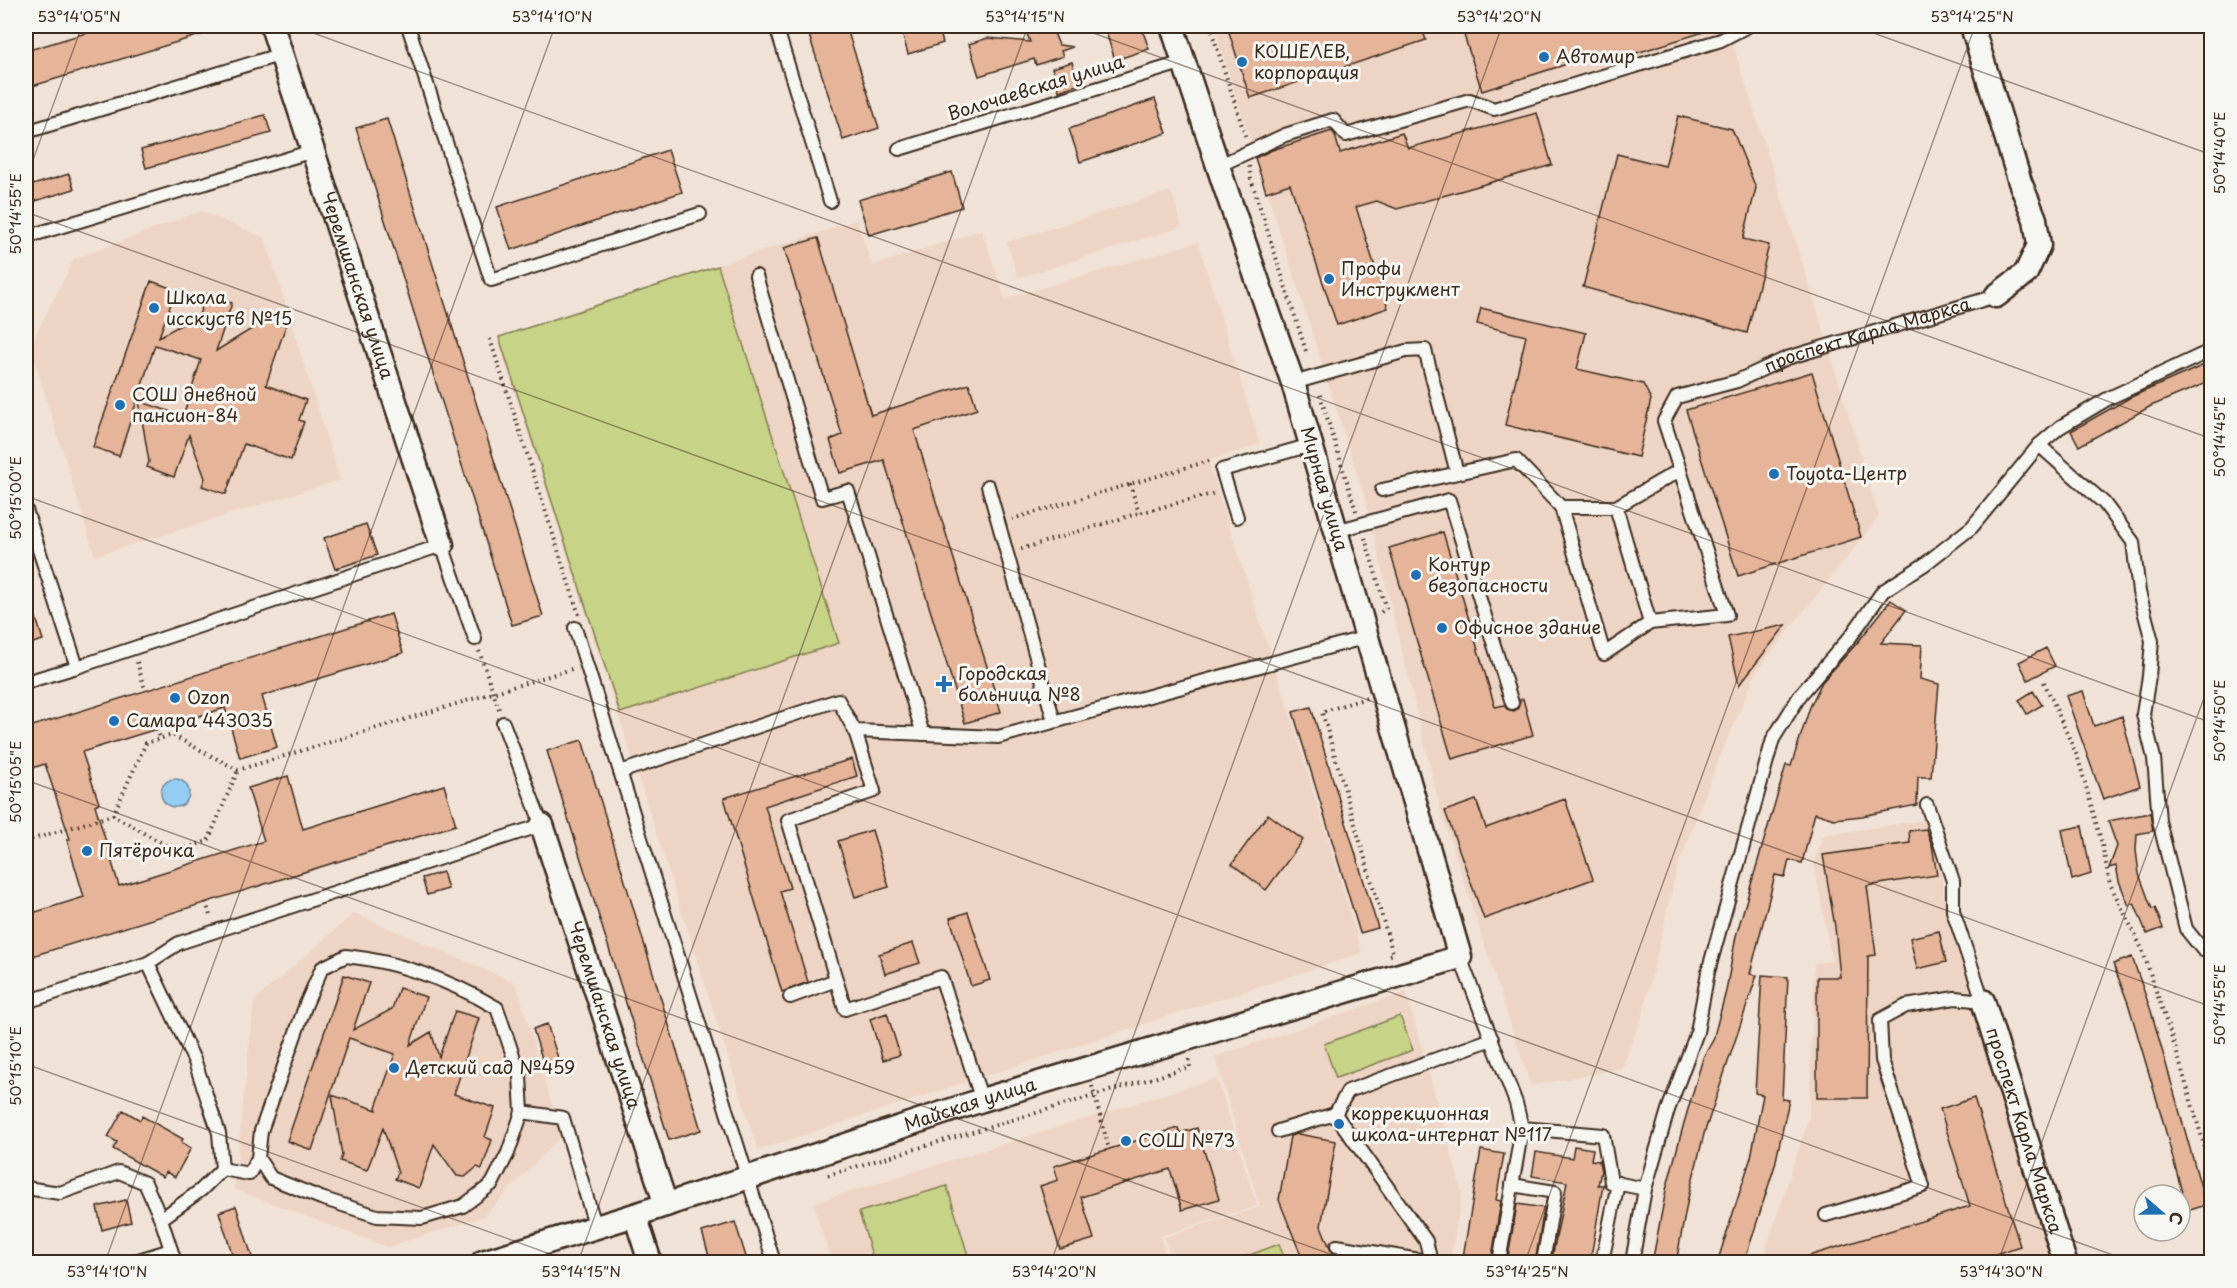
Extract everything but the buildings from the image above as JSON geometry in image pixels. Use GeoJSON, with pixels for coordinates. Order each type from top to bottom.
{"type":"FeatureCollection","features":[{"type":"Feature","properties":{"kind":"street","name":"Черемшанская улица"},"geometry":{"type":"LineString","coordinates":[[272,26],[442,545]]}},
{"type":"Feature","properties":{"kind":"street","name":"Мирная улица"},"geometry":{"type":"LineString","coordinates":[[1172,26],[1293,383],[1460,957]]}},
{"type":"Feature","properties":{"kind":"street","name":"проспект Карла Маркса"},"geometry":{"type":"LineString","coordinates":[[1972,26],[2020,182],[2035,219],[2039,245],[2026,273],[1996,296]]}},
{"type":"Feature","properties":{"kind":"street","name":"Черемшанская улица"},"geometry":{"type":"LineString","coordinates":[[542,825],[666,1205]]}},
{"type":"Feature","properties":{"kind":"street","name":"Майская улица"},"geometry":{"type":"LineString","coordinates":[[483,1263],[596,1228],[982,1100],[1460,957]]}},
{"type":"Feature","properties":{"kind":"street","name":"проспект Карла Маркса"},"geometry":{"type":"LineString","coordinates":[[1983,1001],[2065,1263]]}},
{"type":"Feature","properties":{"kind":"street"},"geometry":{"type":"LineString","coordinates":[[635,1215],[651,1263]]}},
{"type":"Feature","properties":{"kind":"lane"},"geometry":{"type":"LineString","coordinates":[[408,26],[491,280],[700,214]]}},
{"type":"Feature","properties":{"kind":"lane"},"geometry":{"type":"LineString","coordinates":[[776,26],[830,201]]}},
{"type":"Feature","properties":{"kind":"lane"},"geometry":{"type":"LineString","coordinates":[[1218,166],[1285,135],[1334,120],[1346,135],[1470,100],[1494,109],[1722,40],[1748,26]]}},
{"type":"Feature","properties":{"kind":"lane"},"geometry":{"type":"LineString","coordinates":[[26,132],[282,54]]}},
{"type":"Feature","properties":{"kind":"lane","name":"Волочаевская улица"},"geometry":{"type":"LineString","coordinates":[[899,149],[1184,62]]}},
{"type":"Feature","properties":{"kind":"lane"},"geometry":{"type":"LineString","coordinates":[[26,237],[313,151]]}},
{"type":"Feature","properties":{"kind":"lane"},"geometry":{"type":"LineString","coordinates":[[756,276],[822,498],[848,491],[924,734]]}},
{"type":"Feature","properties":{"kind":"lane","name":"проспект Карла Маркса"},"geometry":{"type":"LineString","coordinates":[[1650,623],[1727,615],[1664,421],[1677,397],[1737,381],[1786,358],[1996,296]]}},
{"type":"Feature","properties":{"kind":"lane"},"geometry":{"type":"LineString","coordinates":[[1293,383],[1406,351],[1425,350],[1457,473]]}},
{"type":"Feature","properties":{"kind":"lane"},"geometry":{"type":"LineString","coordinates":[[1632,1263],[1646,1189],[1668,1110],[1697,1032],[1708,972],[1773,739],[1801,694],[1851,636],[1883,591],[1925,564],[1972,527],[2039,445],[2060,427],[2109,398],[2211,350]]}},
{"type":"Feature","properties":{"kind":"lane"},"geometry":{"type":"LineString","coordinates":[[1237,517],[1222,470],[1311,445]]}},
{"type":"Feature","properties":{"kind":"lane"},"geometry":{"type":"LineString","coordinates":[[2039,445],[2104,503],[2133,542],[2139,592],[2152,640],[2143,714],[2154,758],[2159,821],[2186,929],[2203,950],[2211,953]]}},
{"type":"Feature","properties":{"kind":"lane"},"geometry":{"type":"LineString","coordinates":[[1382,490],[1516,460],[1562,507],[1604,654],[1650,623],[1616,507]]}},
{"type":"Feature","properties":{"kind":"lane"},"geometry":{"type":"LineString","coordinates":[[1562,507],[1616,507],[1680,470]]}},
{"type":"Feature","properties":{"kind":"lane"},"geometry":{"type":"LineString","coordinates":[[987,486],[1008,553],[1054,721]]}},
{"type":"Feature","properties":{"kind":"lane"},"geometry":{"type":"LineString","coordinates":[[1336,531],[1449,500],[1512,703]]}},
{"type":"Feature","properties":{"kind":"lane"},"geometry":{"type":"LineString","coordinates":[[26,510],[77,667]]}},
{"type":"Feature","properties":{"kind":"lane"},"geometry":{"type":"LineString","coordinates":[[26,682],[442,545],[475,639]]}},
{"type":"Feature","properties":{"kind":"lane"},"geometry":{"type":"LineString","coordinates":[[578,625],[586,664],[774,1263]]}},
{"type":"Feature","properties":{"kind":"lane"},"geometry":{"type":"LineString","coordinates":[[855,730],[998,737],[1367,637]]}},
{"type":"Feature","properties":{"kind":"lane"},"geometry":{"type":"LineString","coordinates":[[620,772],[708,741],[838,700],[855,730],[874,791],[788,820],[845,1009],[941,977],[982,1100]]}},
{"type":"Feature","properties":{"kind":"lane"},"geometry":{"type":"LineString","coordinates":[[26,1002],[148,963],[179,943],[542,825],[503,723]]}},
{"type":"Feature","properties":{"kind":"lane"},"geometry":{"type":"LineString","coordinates":[[1826,1215],[1923,1186],[1882,1060],[1880,1020],[1906,1006],[1955,998],[1983,1001],[1953,912],[1953,881],[1927,805]]}},
{"type":"Feature","properties":{"kind":"lane"},"geometry":{"type":"LineString","coordinates":[[222,1169],[249,1174],[258,1158],[261,1131],[306,1004],[322,968],[346,956],[376,960],[416,971],[465,989],[498,1008],[520,1076],[522,1112],[508,1153],[492,1184],[463,1206],[422,1218],[377,1216],[321,1198],[271,1178],[258,1158]]}},
{"type":"Feature","properties":{"kind":"lane"},"geometry":{"type":"LineString","coordinates":[[1460,957],[1516,1103],[1522,1128],[1499,1263]]}},
{"type":"Feature","properties":{"kind":"lane"},"geometry":{"type":"LineString","coordinates":[[148,963],[195,1062],[219,1133],[222,1169],[201,1190],[161,1219]]}},
{"type":"Feature","properties":{"kind":"lane"},"geometry":{"type":"LineString","coordinates":[[790,997],[836,980]]}},
{"type":"Feature","properties":{"kind":"lane"},"geometry":{"type":"LineString","coordinates":[[1278,1131],[1335,1114],[1348,1092],[1491,1039]]}},
{"type":"Feature","properties":{"kind":"lane"},"geometry":{"type":"LineString","coordinates":[[522,1112],[563,1118],[596,1228]]}},
{"type":"Feature","properties":{"kind":"lane"},"geometry":{"type":"LineString","coordinates":[[1335,1114],[1426,1241],[1431,1262],[1338,1246]]}},
{"type":"Feature","properties":{"kind":"lane"},"geometry":{"type":"LineString","coordinates":[[1522,1128],[1603,1135],[1611,1182],[1646,1189]]}},
{"type":"Feature","properties":{"kind":"lane"},"geometry":{"type":"LineString","coordinates":[[26,1188],[60,1193],[119,1172],[145,1183],[161,1219],[173,1256],[132,1263]]}},
{"type":"Feature","properties":{"kind":"lane"},"geometry":{"type":"LineString","coordinates":[[1602,1263],[1618,1183]]}},
{"type":"Feature","properties":{"kind":"lane"},"geometry":{"type":"LineString","coordinates":[[1512,1185],[1555,1192],[1543,1263]]}},
{"type":"Feature","properties":{"kind":"path"},"geometry":{"type":"LineString","coordinates":[[490,339],[578,625]]}},
{"type":"Feature","properties":{"kind":"path"},"geometry":{"type":"LineString","coordinates":[[999,523],[1217,458],[1222,470]]}},
{"type":"Feature","properties":{"kind":"path"},"geometry":{"type":"LineString","coordinates":[[1130,484],[1139,513]]}},
{"type":"Feature","properties":{"kind":"path"},"geometry":{"type":"LineString","coordinates":[[1008,553],[1139,513],[1228,489]]}},
{"type":"Feature","properties":{"kind":"path"},"geometry":{"type":"LineString","coordinates":[[475,639],[503,723]]}},
{"type":"Feature","properties":{"kind":"path"},"geometry":{"type":"LineString","coordinates":[[133,648],[145,690]]}},
{"type":"Feature","properties":{"kind":"path"},"geometry":{"type":"LineString","coordinates":[[113,815],[146,743],[160,738],[172,735],[238,770],[586,664]]}},
{"type":"Feature","properties":{"kind":"path"},"geometry":{"type":"LineString","coordinates":[[2044,682],[2078,758],[2101,840],[2110,884],[2142,949],[2176,1050],[2211,1172]]}},
{"type":"Feature","properties":{"kind":"path"},"geometry":{"type":"LineString","coordinates":[[1382,957],[1393,954],[1322,712],[1383,692]]}},
{"type":"Feature","properties":{"kind":"path"},"geometry":{"type":"LineString","coordinates":[[157,729],[160,738]]}},
{"type":"Feature","properties":{"kind":"path"},"geometry":{"type":"LineString","coordinates":[[26,841],[113,815],[176,851],[191,847],[208,841],[238,770]]}},
{"type":"Feature","properties":{"kind":"path"},"geometry":{"type":"LineString","coordinates":[[191,847],[195,862]]}},
{"type":"Feature","properties":{"kind":"path"},"geometry":{"type":"LineString","coordinates":[[820,1177],[1191,1066],[1189,1060],[1196,1057]]}},
{"type":"Feature","properties":{"kind":"path"},"geometry":{"type":"LineString","coordinates":[[1087,1068],[1109,1149]]}},
{"type":"Feature","properties":{"kind":"shaded area"},"geometry":{"type":"Polygon","coordinates":[[[1214,26],[1727,26],[1815,303],[1879,517],[1758,669],[1717,763],[1677,869],[1643,1013],[1622,1068],[1531,1086],[1441,812],[1364,495],[1214,26]]]}},
{"type":"Feature","properties":{"kind":"shaded area"},"geometry":{"type":"Polygon","coordinates":[[[1171,191],[1182,227],[1018,278],[1007,242],[1171,191]]]}},
{"type":"Feature","properties":{"kind":"shaded area"},"geometry":{"type":"Polygon","coordinates":[[[201,211],[265,238],[340,480],[95,556],[30,346],[74,259],[201,211]]]}},
{"type":"Feature","properties":{"kind":"shaded area","name":"Городская больница №8"},"geometry":{"type":"Polygon","coordinates":[[[857,220],[872,266],[982,230],[1005,299],[1198,242],[1260,444],[1208,461],[1288,707],[1362,953],[758,1150],[497,337],[857,220]]]}},
{"type":"Feature","properties":{"kind":"shaded area"},"geometry":{"type":"Polygon","coordinates":[[[1932,819],[1947,915],[2057,1262],[1762,1262],[1809,1117],[1814,963],[1832,961],[1814,862],[1824,835],[1932,819]]]}},
{"type":"Feature","properties":{"kind":"shaded area","name":"Детский сад №459"},"geometry":{"type":"Polygon","coordinates":[[[354,913],[516,983],[561,1136],[483,1217],[387,1247],[234,1189],[254,1001],[354,913]]]}},
{"type":"Feature","properties":{"kind":"shaded area","name":"коррекционная школа-интернат №117"},"geometry":{"type":"Polygon","coordinates":[[[1406,992],[1462,1192],[1450,1262],[1172,1262],[1164,1237],[1260,1207],[1215,1057],[1406,992]]]}},
{"type":"Feature","properties":{"kind":"shaded area","name":"СОШ №73"},"geometry":{"type":"Polygon","coordinates":[[[1217,1078],[1257,1206],[1160,1236],[1168,1262],[831,1262],[813,1203],[1217,1078]]]}},
{"type":"Feature","properties":{"kind":"green space"},"geometry":{"type":"Polygon","coordinates":[[[718,266],[839,643],[620,713],[499,337],[718,266]]]}},
{"type":"Feature","properties":{"kind":"green space"},"geometry":{"type":"Polygon","coordinates":[[[1400,1016],[1413,1050],[1336,1078],[1324,1044],[1400,1016]]]}},
{"type":"Feature","properties":{"kind":"green space"},"geometry":{"type":"Polygon","coordinates":[[[947,1186],[970,1262],[874,1262],[859,1212],[947,1186]]]}},
{"type":"Feature","properties":{"kind":"green space"},"geometry":{"type":"Polygon","coordinates":[[[1279,1244],[1286,1262],[1231,1262],[1279,1244]]]}},
{"type":"Feature","properties":{"kind":"water"},"geometry":{"type":"Polygon","coordinates":[[[175,779],[185,783],[189,793],[185,803],[175,807],[165,803],[161,793],[165,783],[175,779]]]}},
{"type":"Feature","properties":{"kind":"place","name":"Автомир"},"geometry":{"type":"Point","coordinates":[1544,57]}},
{"type":"Feature","properties":{"kind":"place","name":"КОШЕЛЕВ, корпорация"},"geometry":{"type":"Point","coordinates":[1242,62]}},
{"type":"Feature","properties":{"kind":"place","name":"Профи Инструкмент"},"geometry":{"type":"Point","coordinates":[1329,279]}},
{"type":"Feature","properties":{"kind":"place","name":"Школа исскуств №15"},"geometry":{"type":"Point","coordinates":[154,308]}},
{"type":"Feature","properties":{"kind":"place","name":"СОШ дневной пансион-84"},"geometry":{"type":"Point","coordinates":[120,405]}},
{"type":"Feature","properties":{"kind":"place","name":"Toyota-Центр"},"geometry":{"type":"Point","coordinates":[1774,474]}},
{"type":"Feature","properties":{"kind":"place","name":"Контур безопасности"},"geometry":{"type":"Point","coordinates":[1416,575]}},
{"type":"Feature","properties":{"kind":"place","name":"Офисное здание"},"geometry":{"type":"Point","coordinates":[1442,628]}},
{"type":"Feature","properties":{"kind":"place","name":"Городская больница №8"},"geometry":{"type":"Point","coordinates":[944,684]}},
{"type":"Feature","properties":{"kind":"place","name":"Ozon"},"geometry":{"type":"Point","coordinates":[175,698]}},
{"type":"Feature","properties":{"kind":"place","name":"Самара 443035"},"geometry":{"type":"Point","coordinates":[114,721]}},
{"type":"Feature","properties":{"kind":"place","name":"Пятёрочка"},"geometry":{"type":"Point","coordinates":[87,851]}},
{"type":"Feature","properties":{"kind":"place","name":"Детский сад №459"},"geometry":{"type":"Point","coordinates":[394,1068]}},
{"type":"Feature","properties":{"kind":"place","name":"коррекционная школа-интернат №117"},"geometry":{"type":"Point","coordinates":[1339,1124]}},
{"type":"Feature","properties":{"kind":"place","name":"СОШ №73"},"geometry":{"type":"Point","coordinates":[1126,1141]}}]}
